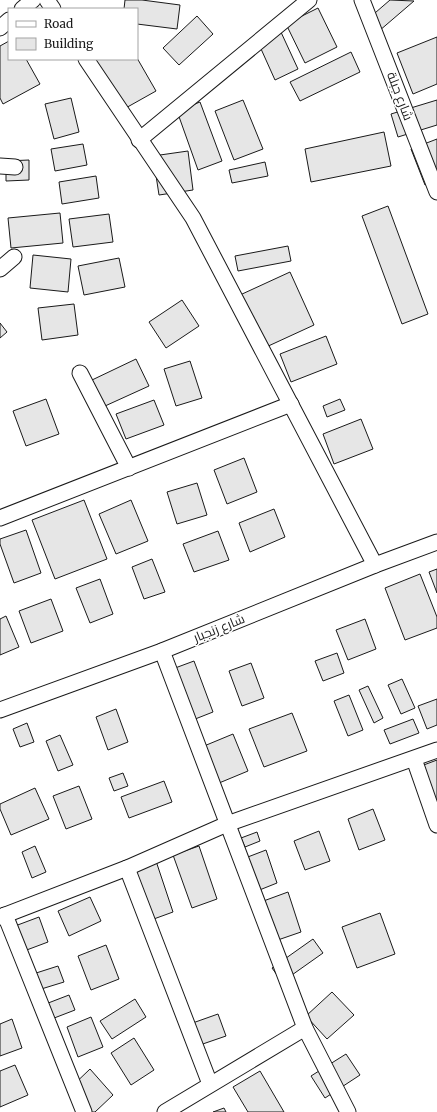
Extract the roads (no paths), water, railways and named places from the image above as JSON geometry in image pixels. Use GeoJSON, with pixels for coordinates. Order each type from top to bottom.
{"type":"FeatureCollection","features":[{"type":"Feature","properties":{"kind":"street"},"geometry":{"type":"LineString","coordinates":[[23,8],[33,0]]}},
{"type":"Feature","properties":{"kind":"street"},"geometry":{"type":"LineString","coordinates":[[139,140],[309,0]]}},
{"type":"Feature","properties":{"kind":"street","name":"شارع جبلة"},"geometry":{"type":"LineString","coordinates":[[362,0],[437,192]]}},
{"type":"Feature","properties":{"kind":"street"},"geometry":{"type":"LineString","coordinates":[[0,28],[8,21]]}},
{"type":"Feature","properties":{"kind":"street"},"geometry":{"type":"LineString","coordinates":[[87,60],[139,140],[193,218],[375,565]]}},
{"type":"Feature","properties":{"kind":"street"},"geometry":{"type":"LineString","coordinates":[[0,269],[14,257]]}},
{"type":"Feature","properties":{"kind":"street"},"geometry":{"type":"LineString","coordinates":[[80,374],[129,468]]}},
{"type":"Feature","properties":{"kind":"street"},"geometry":{"type":"LineString","coordinates":[[0,518],[290,404]]}},
{"type":"Feature","properties":{"kind":"street","name":"شارع زنجبار"},"geometry":{"type":"LineString","coordinates":[[2,705],[162,651],[375,565],[437,542]]}},
{"type":"Feature","properties":{"kind":"street"},"geometry":{"type":"LineString","coordinates":[[162,651],[304,1028],[348,1112]]}},
{"type":"Feature","properties":{"kind":"street"},"geometry":{"type":"LineString","coordinates":[[84,1112],[3,916],[126,868],[227,824],[437,750]]}},
{"type":"Feature","properties":{"kind":"street"},"geometry":{"type":"LineString","coordinates":[[414,759],[437,825]]}},
{"type":"Feature","properties":{"kind":"street"},"geometry":{"type":"LineString","coordinates":[[126,868],[210,1084]]}},
{"type":"Feature","properties":{"kind":"street"},"geometry":{"type":"LineString","coordinates":[[165,1112],[304,1028]]}}]}
